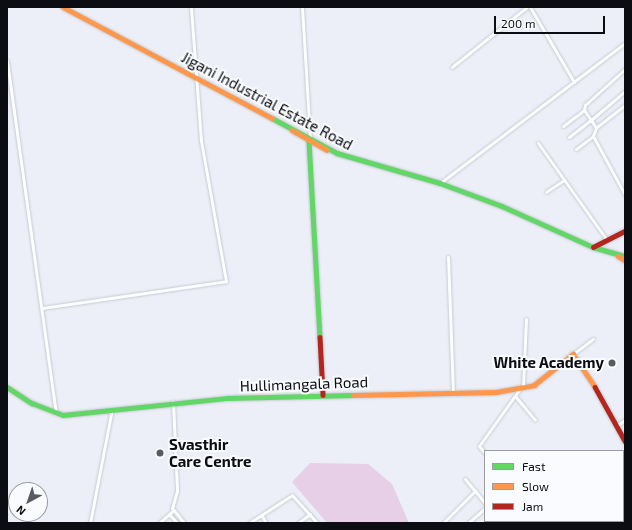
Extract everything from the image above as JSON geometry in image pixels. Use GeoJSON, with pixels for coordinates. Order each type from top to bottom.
{"type":"FeatureCollection","features":[{"type":"Feature","properties":{"kind":"street","name":"Jigani Industrial Estate Road"},"geometry":{"type":"LineString","coordinates":[[63,7],[337,153],[440,183],[502,206],[593,247],[618,256],[625,256]]}},
{"type":"Feature","properties":{"kind":"street"},"geometry":{"type":"LineString","coordinates":[[42,308],[226,281],[211,206],[196,78],[191,7]]}},
{"type":"Feature","properties":{"kind":"street"},"geometry":{"type":"LineString","coordinates":[[302,7],[323,395]]}},
{"type":"Feature","properties":{"kind":"street"},"geometry":{"type":"LineString","coordinates":[[452,67],[528,7],[574,82]]}},
{"type":"Feature","properties":{"kind":"street"},"geometry":{"type":"LineString","coordinates":[[440,183],[625,43]]}},
{"type":"Feature","properties":{"kind":"street"},"geometry":{"type":"LineString","coordinates":[[7,60],[56,413]]}},
{"type":"Feature","properties":{"kind":"street"},"geometry":{"type":"LineString","coordinates":[[563,126],[584,110],[585,105],[625,69]]}},
{"type":"Feature","properties":{"kind":"street"},"geometry":{"type":"LineString","coordinates":[[569,137],[625,91]]}},
{"type":"Feature","properties":{"kind":"street"},"geometry":{"type":"LineString","coordinates":[[576,149],[593,136],[596,128],[625,105]]}},
{"type":"Feature","properties":{"kind":"street"},"geometry":{"type":"LineString","coordinates":[[584,110],[596,128]]}},
{"type":"Feature","properties":{"kind":"street"},"geometry":{"type":"LineString","coordinates":[[593,136],[625,195]]}},
{"type":"Feature","properties":{"kind":"street"},"geometry":{"type":"LineString","coordinates":[[538,143],[607,240]]}},
{"type":"Feature","properties":{"kind":"street"},"geometry":{"type":"LineString","coordinates":[[546,192],[564,180]]}},
{"type":"Feature","properties":{"kind":"street"},"geometry":{"type":"LineString","coordinates":[[593,247],[625,231]]}},
{"type":"Feature","properties":{"kind":"street"},"geometry":{"type":"LineString","coordinates":[[618,256],[625,260]]}},
{"type":"Feature","properties":{"kind":"street"},"geometry":{"type":"LineString","coordinates":[[448,257],[453,393]]}},
{"type":"Feature","properties":{"kind":"street"},"geometry":{"type":"LineString","coordinates":[[484,452],[479,446],[521,389],[526,319]]}},
{"type":"Feature","properties":{"kind":"street","name":"Hullimangala Road"},"geometry":{"type":"LineString","coordinates":[[7,387],[32,403],[63,415],[173,402],[323,395],[453,393],[521,389],[534,385],[592,338]]}},
{"type":"Feature","properties":{"kind":"street"},"geometry":{"type":"LineString","coordinates":[[573,354],[600,394],[624,439]]}},
{"type":"Feature","properties":{"kind":"street"},"geometry":{"type":"LineString","coordinates":[[515,396],[535,420]]}},
{"type":"Feature","properties":{"kind":"street"},"geometry":{"type":"LineString","coordinates":[[159,523],[173,511],[177,491],[173,402]]}},
{"type":"Feature","properties":{"kind":"street"},"geometry":{"type":"LineString","coordinates":[[90,523],[112,409]]}},
{"type":"Feature","properties":{"kind":"street"},"geometry":{"type":"LineString","coordinates":[[616,426],[625,420]]}},
{"type":"Feature","properties":{"kind":"street"},"geometry":{"type":"LineString","coordinates":[[466,478],[484,503]]}},
{"type":"Feature","properties":{"kind":"street"},"geometry":{"type":"LineString","coordinates":[[443,523],[475,491]]}},
{"type":"Feature","properties":{"kind":"street"},"geometry":{"type":"LineString","coordinates":[[249,523],[262,516],[279,502],[292,496],[317,523]]}},
{"type":"Feature","properties":{"kind":"street"},"geometry":{"type":"LineString","coordinates":[[468,523],[484,509]]}},
{"type":"Feature","properties":{"kind":"street"},"geometry":{"type":"LineString","coordinates":[[173,511],[184,523]]}},
{"type":"Feature","properties":{"kind":"street"},"geometry":{"type":"LineString","coordinates":[[170,514],[177,523]]}},
{"type":"Feature","properties":{"kind":"street"},"geometry":{"type":"LineString","coordinates":[[298,523],[310,514]]}},
{"type":"Feature","properties":{"kind":"street"},"geometry":{"type":"LineString","coordinates":[[262,516],[266,523]]}},
{"type":"Feature","properties":{"kind":"shaded area"},"geometry":{"type":"Polygon","coordinates":[[[310,463],[368,464],[392,484],[409,523],[327,523],[292,482],[310,463]]]}},
{"type":"Feature","properties":{"kind":"traffic: fast"},"geometry":{"type":"LineString","coordinates":[[272,118],[337,153],[440,183],[502,206],[593,247],[625,256]]}},
{"type":"Feature","properties":{"kind":"traffic: fast"},"geometry":{"type":"LineString","coordinates":[[309,141],[320,337]]}},
{"type":"Feature","properties":{"kind":"traffic: fast"},"geometry":{"type":"LineString","coordinates":[[7,387],[32,403],[63,415],[228,398],[353,395]]}},
{"type":"Feature","properties":{"kind":"traffic: slow"},"geometry":{"type":"LineString","coordinates":[[63,7],[272,118]]}},
{"type":"Feature","properties":{"kind":"traffic: slow"},"geometry":{"type":"LineString","coordinates":[[292,130],[327,150]]}},
{"type":"Feature","properties":{"kind":"traffic: slow"},"geometry":{"type":"LineString","coordinates":[[618,256],[625,260]]}},
{"type":"Feature","properties":{"kind":"traffic: slow"},"geometry":{"type":"LineString","coordinates":[[353,395],[496,392],[534,385],[573,354],[595,387]]}},
{"type":"Feature","properties":{"kind":"traffic: jam"},"geometry":{"type":"LineString","coordinates":[[593,247],[625,231]]}},
{"type":"Feature","properties":{"kind":"traffic: jam"},"geometry":{"type":"LineString","coordinates":[[320,337],[323,395]]}},
{"type":"Feature","properties":{"kind":"traffic: jam"},"geometry":{"type":"LineString","coordinates":[[595,387],[625,441]]}},
{"type":"Feature","properties":{"kind":"place","name":"White Academy"},"geometry":{"type":"Point","coordinates":[612,363]}},
{"type":"Feature","properties":{"kind":"place","name":"Svasthir Care Centre"},"geometry":{"type":"Point","coordinates":[160,453]}}]}
